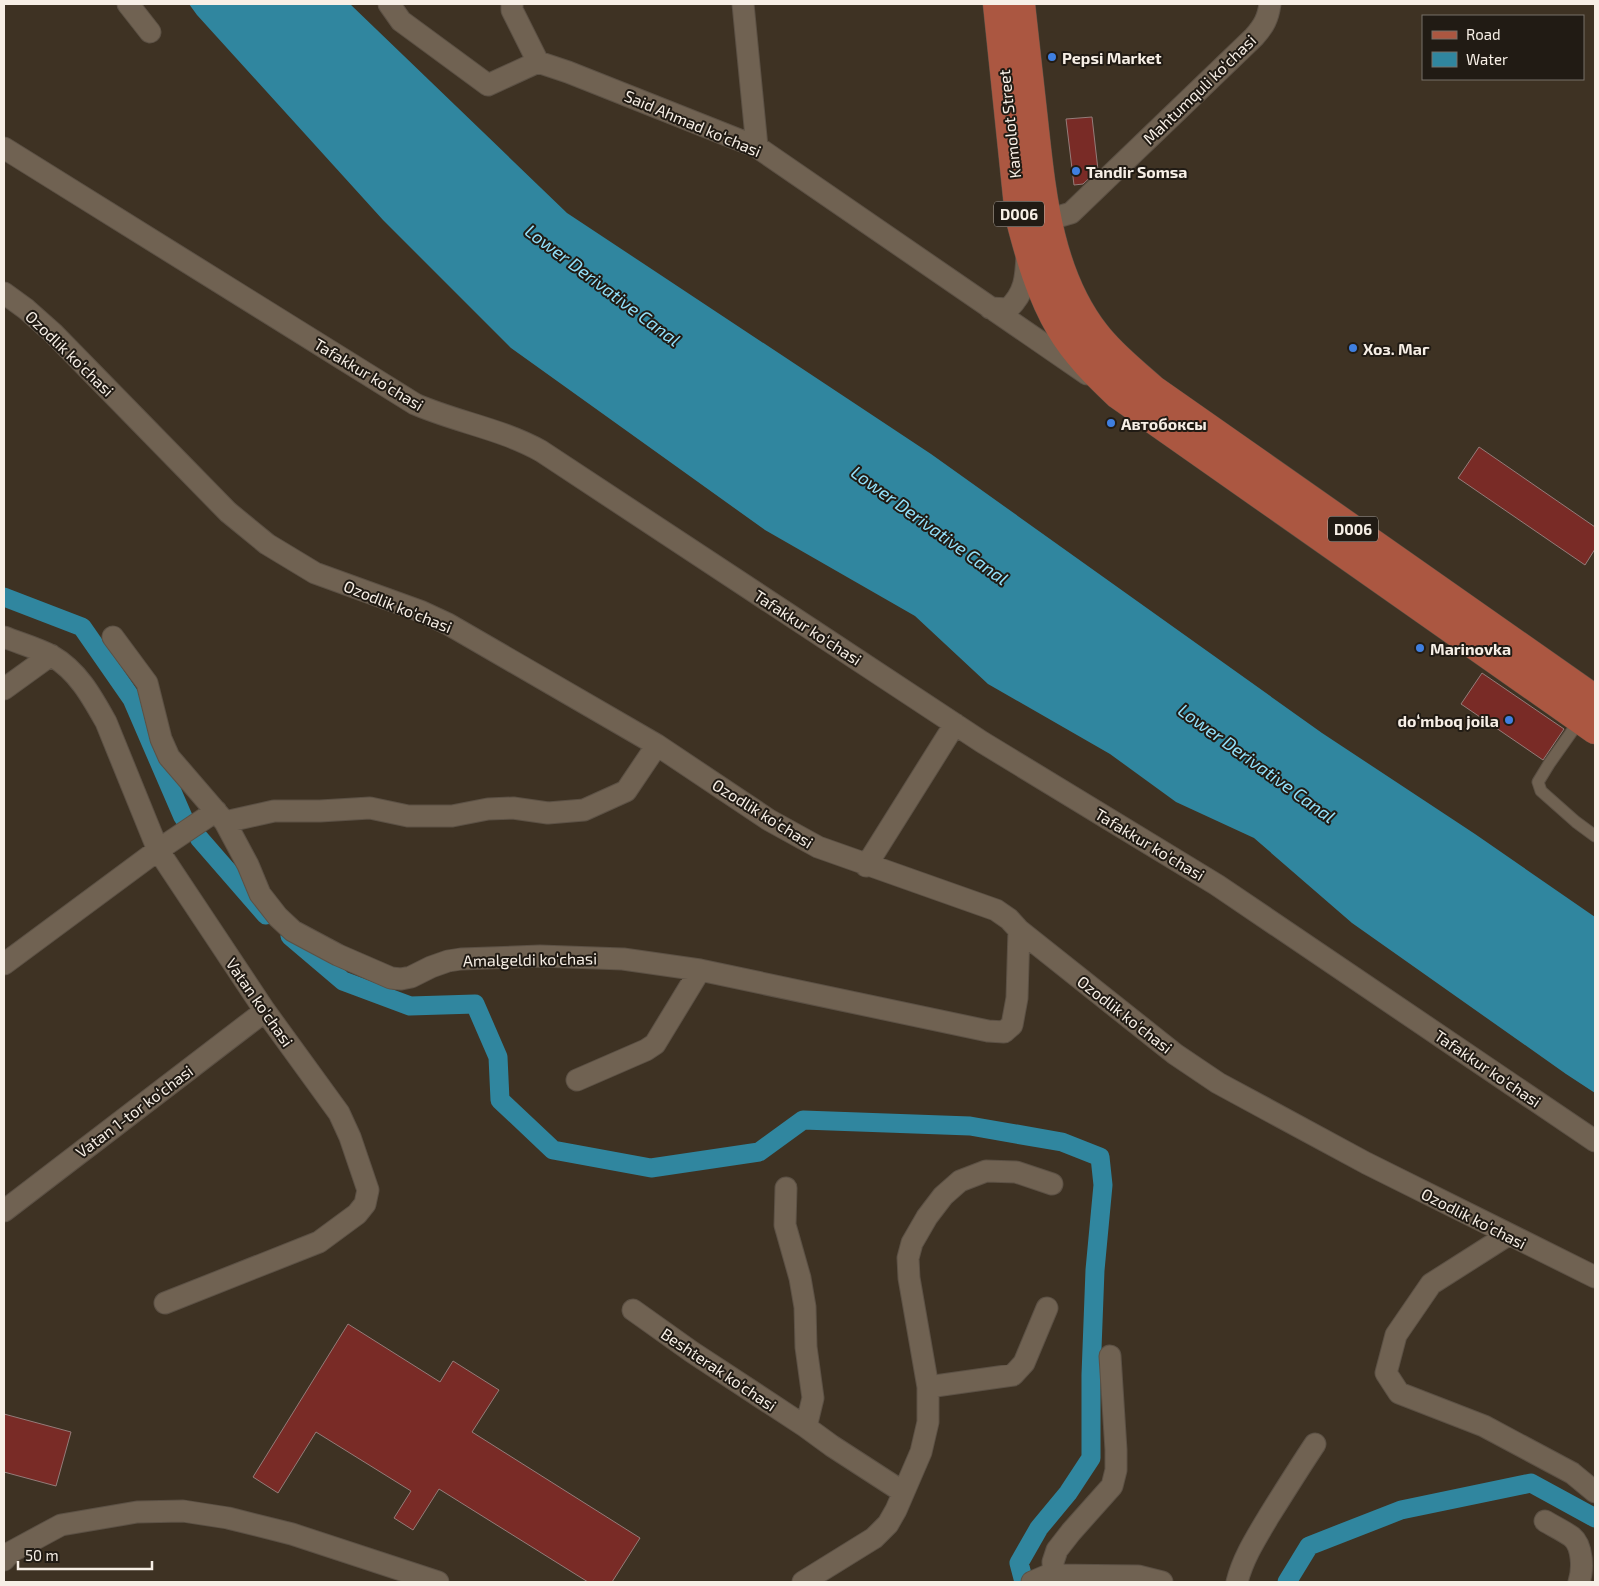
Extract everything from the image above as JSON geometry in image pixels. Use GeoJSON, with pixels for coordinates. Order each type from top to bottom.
{"type":"FeatureCollection","features":[{"type":"Feature","properties":{"kind":"main road","name":"Kamolot Street"},"geometry":{"type":"LineString","coordinates":[[997,4],[1019,216],[1028,251],[1043,292],[1060,329],[1085,362],[1118,395]]}},
{"type":"Feature","properties":{"kind":"main road","name":"Kamolot Street"},"geometry":{"type":"LineString","coordinates":[[1021,4],[1040,182],[1047,220],[1064,277],[1080,311],[1095,334],[1115,355],[1161,395],[1590,716]]}},
{"type":"Feature","properties":{"kind":"main road","name":"D006"},"geometry":{"type":"LineString","coordinates":[[1118,395],[1590,716]]}},
{"type":"Feature","properties":{"kind":"street"},"geometry":{"type":"LineString","coordinates":[[128,4],[150,32]]}},
{"type":"Feature","properties":{"kind":"street"},"geometry":{"type":"LineString","coordinates":[[389,4],[401,21],[488,85],[538,62],[512,10],[512,4]]}},
{"type":"Feature","properties":{"kind":"street"},"geometry":{"type":"LineString","coordinates":[[744,4],[757,148]]}},
{"type":"Feature","properties":{"kind":"street","name":"Mahtumquli ko‘chasi"},"geometry":{"type":"LineString","coordinates":[[1047,220],[1071,213],[1254,37],[1265,25],[1270,4]]}},
{"type":"Feature","properties":{"kind":"street","name":"Said Ahmad ko‘chasi"},"geometry":{"type":"LineString","coordinates":[[538,62],[568,72],[757,148],[1118,395]]}},
{"type":"Feature","properties":{"kind":"street","name":"Tafakkur ko‘chasi"},"geometry":{"type":"LineString","coordinates":[[4,148],[415,404],[441,416],[523,441],[541,451],[955,724],[1217,885],[1595,1140]]}},
{"type":"Feature","properties":{"kind":"street"},"geometry":{"type":"LineString","coordinates":[[990,308],[1008,309],[1018,299],[1026,277],[1028,251]]}},
{"type":"Feature","properties":{"kind":"street","name":"Ozodlik ko‘chasi"},"geometry":{"type":"LineString","coordinates":[[4,293],[54,333],[228,512],[268,544],[315,573],[448,624],[657,745],[769,820],[818,847],[866,866],[996,910],[1175,1054],[1218,1083],[1366,1163],[1595,1277]]}},
{"type":"Feature","properties":{"kind":"street","name":"Vatan ko'chasi"},"geometry":{"type":"LineString","coordinates":[[4,637],[50,655],[68,667],[79,679],[106,722],[158,850],[265,1011],[339,1113],[350,1137],[368,1190],[365,1204],[358,1214],[319,1242],[165,1302]]}},
{"type":"Feature","properties":{"kind":"street","name":"Amalgeldi ko‘chasi"},"geometry":{"type":"LineString","coordinates":[[113,637],[147,683],[161,739],[169,758],[221,817],[248,864],[260,894],[293,931],[391,978],[411,977],[448,961],[521,956],[623,959],[700,970],[988,1032],[1004,1032],[1012,1025],[1017,998],[1019,930]]}},
{"type":"Feature","properties":{"kind":"street"},"geometry":{"type":"LineString","coordinates":[[4,689],[50,655]]}},
{"type":"Feature","properties":{"kind":"street"},"geometry":{"type":"LineString","coordinates":[[866,866],[955,724]]}},
{"type":"Feature","properties":{"kind":"street"},"geometry":{"type":"LineString","coordinates":[[4,964],[158,850],[221,817],[274,811],[370,808],[408,816],[452,816],[488,809],[513,808],[548,813],[584,810],[626,791],[657,745]]}},
{"type":"Feature","properties":{"kind":"street"},"geometry":{"type":"LineString","coordinates":[[577,1080],[646,1050],[655,1044],[700,970]]}},
{"type":"Feature","properties":{"kind":"street","name":"Vatan 1-tor ko‘chasi"},"geometry":{"type":"LineString","coordinates":[[4,1211],[265,1011]]}},
{"type":"Feature","properties":{"kind":"street"},"geometry":{"type":"LineString","coordinates":[[803,1582],[874,1538],[888,1524],[921,1452],[928,1422],[928,1387],[909,1278],[908,1258],[912,1243],[927,1217],[943,1196],[960,1181],[986,1171],[1016,1172],[1052,1184]]}},
{"type":"Feature","properties":{"kind":"street"},"geometry":{"type":"LineString","coordinates":[[786,1188],[785,1225],[800,1278],[805,1306],[806,1347],[813,1398],[806,1427]]}},
{"type":"Feature","properties":{"kind":"street"},"geometry":{"type":"LineString","coordinates":[[1508,1235],[1431,1284],[1396,1336],[1386,1373],[1399,1393],[1484,1426],[1572,1472],[1595,1492]]}},
{"type":"Feature","properties":{"kind":"street"},"geometry":{"type":"LineString","coordinates":[[928,1387],[1013,1375],[1024,1364],[1047,1308]]}},
{"type":"Feature","properties":{"kind":"street","name":"Beshterak ko‘chasi"},"geometry":{"type":"LineString","coordinates":[[633,1310],[692,1352],[903,1492]]}},
{"type":"Feature","properties":{"kind":"street"},"geometry":{"type":"LineString","coordinates":[[1054,1575],[1053,1562],[1058,1550],[1071,1532],[1112,1486],[1116,1470],[1116,1450],[1110,1356]]}},
{"type":"Feature","properties":{"kind":"street"},"geometry":{"type":"LineString","coordinates":[[1237,1582],[1240,1568],[1248,1550],[1315,1444]]}},
{"type":"Feature","properties":{"kind":"street"},"geometry":{"type":"LineString","coordinates":[[4,1560],[11,1552],[61,1525],[137,1512],[182,1511],[228,1518],[292,1534],[438,1582]]}},
{"type":"Feature","properties":{"kind":"street"},"geometry":{"type":"LineString","coordinates":[[1545,1521],[1574,1538],[1579,1549],[1582,1573],[1580,1582]]}},
{"type":"Feature","properties":{"kind":"street"},"geometry":{"type":"LineString","coordinates":[[1033,1581],[1054,1575],[1138,1576],[1162,1582]]}},
{"type":"Feature","properties":{"kind":"lane"},"geometry":{"type":"LineString","coordinates":[[1590,716],[1549,764],[1538,782],[1541,791],[1595,836]]}},
{"type":"Feature","properties":{"kind":"water","name":"Lower Derivative Canal"},"geometry":{"type":"Polygon","coordinates":[[[189,4],[350,4],[567,213],[931,454],[1322,733],[1475,834],[1595,917],[1595,1093],[1352,923],[1254,838],[1176,802],[1110,754],[988,684],[915,616],[765,530],[511,348],[383,220],[189,4]]]}},
{"type":"Feature","properties":{"kind":"building"},"geometry":{"type":"Polygon","coordinates":[[[1092,117],[1098,170],[1083,184],[1074,185],[1066,119],[1092,117]]]}},
{"type":"Feature","properties":{"kind":"building"},"geometry":{"type":"Polygon","coordinates":[[[1479,447],[1595,527],[1595,549],[1585,565],[1458,478],[1479,447]]]}},
{"type":"Feature","properties":{"kind":"building"},"geometry":{"type":"Polygon","coordinates":[[[1482,673],[1564,729],[1543,760],[1461,704],[1482,673]]]}},
{"type":"Feature","properties":{"kind":"building"},"geometry":{"type":"Polygon","coordinates":[[[348,1324],[440,1382],[453,1361],[499,1390],[472,1432],[640,1538],[612,1582],[588,1582],[439,1489],[413,1530],[394,1518],[411,1491],[316,1432],[278,1493],[253,1477],[348,1324]]]}},
{"type":"Feature","properties":{"kind":"building"},"geometry":{"type":"Polygon","coordinates":[[[4,1414],[71,1432],[56,1486],[4,1472],[4,1414]]]}},
{"type":"Feature","properties":{"kind":"waterway"},"geometry":{"type":"LineString","coordinates":[[4,597],[82,627],[132,699],[183,817]]}},
{"type":"Feature","properties":{"kind":"waterway"},"geometry":{"type":"LineString","coordinates":[[199,838],[266,915]]}},
{"type":"Feature","properties":{"kind":"waterway"},"geometry":{"type":"LineString","coordinates":[[290,936],[343,981],[410,1006],[475,1004],[498,1057],[500,1100],[553,1150],[651,1168],[759,1152],[803,1120],[970,1126],[1062,1142],[1100,1157],[1103,1185],[1095,1270],[1091,1375],[1091,1458],[1068,1493],[1039,1528],[1019,1563],[1024,1582]]}},
{"type":"Feature","properties":{"kind":"waterway"},"geometry":{"type":"LineString","coordinates":[[1287,1582],[1309,1546],[1401,1510],[1531,1483],[1595,1518]]}},
{"type":"Feature","properties":{"kind":"place","name":"Pepsi Market"},"geometry":{"type":"Point","coordinates":[1052,57]}},
{"type":"Feature","properties":{"kind":"place","name":"Tandir Somsa"},"geometry":{"type":"Point","coordinates":[1076,171]}},
{"type":"Feature","properties":{"kind":"place","name":"Хоз. Маг"},"geometry":{"type":"Point","coordinates":[1353,348]}},
{"type":"Feature","properties":{"kind":"place","name":"Автобоксы"},"geometry":{"type":"Point","coordinates":[1111,423]}},
{"type":"Feature","properties":{"kind":"place","name":"Marinovka"},"geometry":{"type":"Point","coordinates":[1420,648]}},
{"type":"Feature","properties":{"kind":"place","name":"doʻmboq joila"},"geometry":{"type":"Point","coordinates":[1509,720]}}]}
